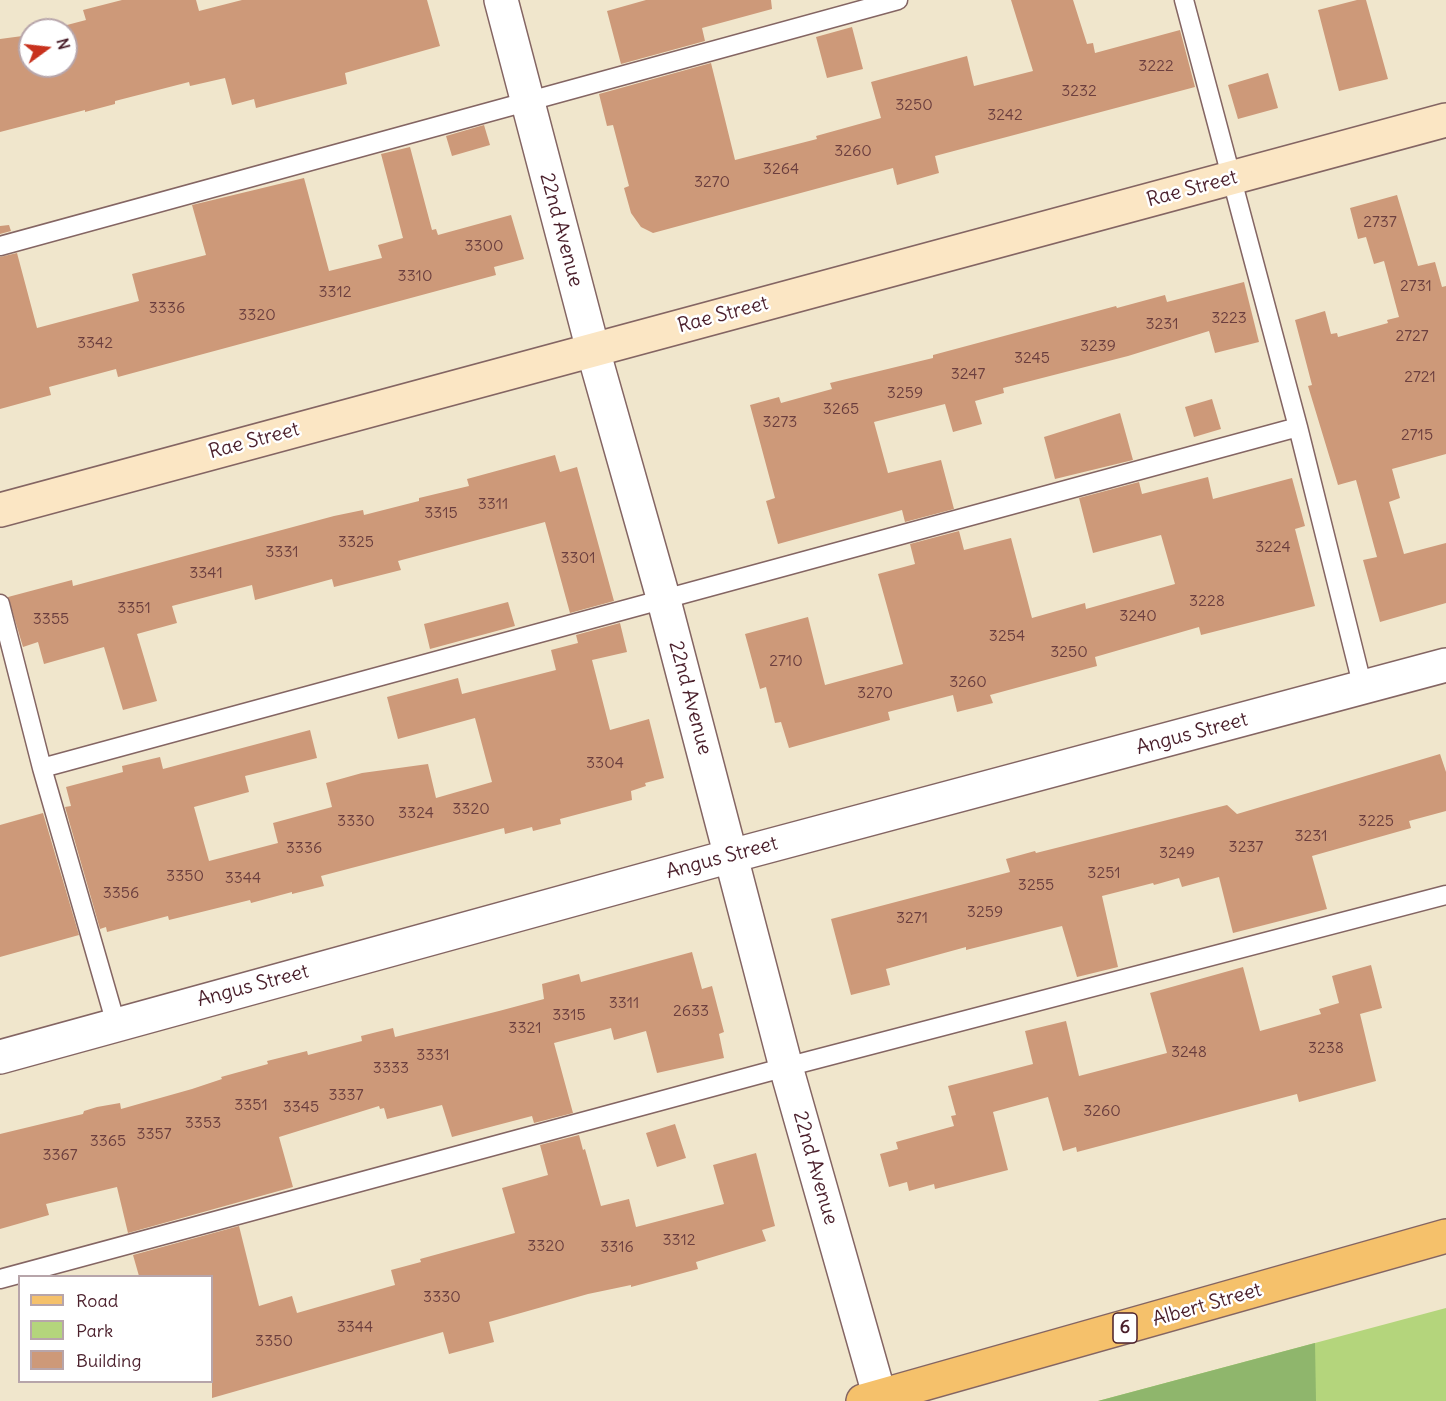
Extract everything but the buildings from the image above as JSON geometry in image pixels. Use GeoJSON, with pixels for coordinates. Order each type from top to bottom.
{"type":"FeatureCollection","features":[{"type":"Feature","properties":{"kind":"main road","name":"Albert Street"},"geometry":{"type":"LineString","coordinates":[[874,1400],[1446,1236]]}},
{"type":"Feature","properties":{"kind":"street","name":"22nd Avenue"},"geometry":{"type":"LineString","coordinates":[[501,0],[593,350],[663,597],[874,1400]]}},
{"type":"Feature","properties":{"kind":"street","name":"Rae Street"},"geometry":{"type":"LineString","coordinates":[[0,510],[1446,120]]}},
{"type":"Feature","properties":{"kind":"street","name":"Angus Street"},"geometry":{"type":"LineString","coordinates":[[0,1057],[731,856],[1446,665]]}},
{"type":"Feature","properties":{"kind":"lane"},"geometry":{"type":"LineString","coordinates":[[0,246],[898,0]]}},
{"type":"Feature","properties":{"kind":"lane"},"geometry":{"type":"LineString","coordinates":[[1184,0],[1298,427],[1363,688]]}},
{"type":"Feature","properties":{"kind":"lane"},"geometry":{"type":"LineString","coordinates":[[42,768],[663,597],[1298,427]]}},
{"type":"Feature","properties":{"kind":"lane"},"geometry":{"type":"LineString","coordinates":[[0,604],[42,768],[116,1024]]}},
{"type":"Feature","properties":{"kind":"lane"},"geometry":{"type":"LineString","coordinates":[[0,1279],[786,1067],[1446,895]]}},
{"type":"Feature","properties":{"kind":"green space"},"geometry":{"type":"Polygon","coordinates":[[[1446,1308],[1446,1401],[1098,1401],[1315,1343],[1446,1308]]]}},
{"type":"Feature","properties":{"kind":"green space"},"geometry":{"type":"Polygon","coordinates":[[[1315,1343],[1316,1401],[1098,1401],[1315,1343]]]}}]}
